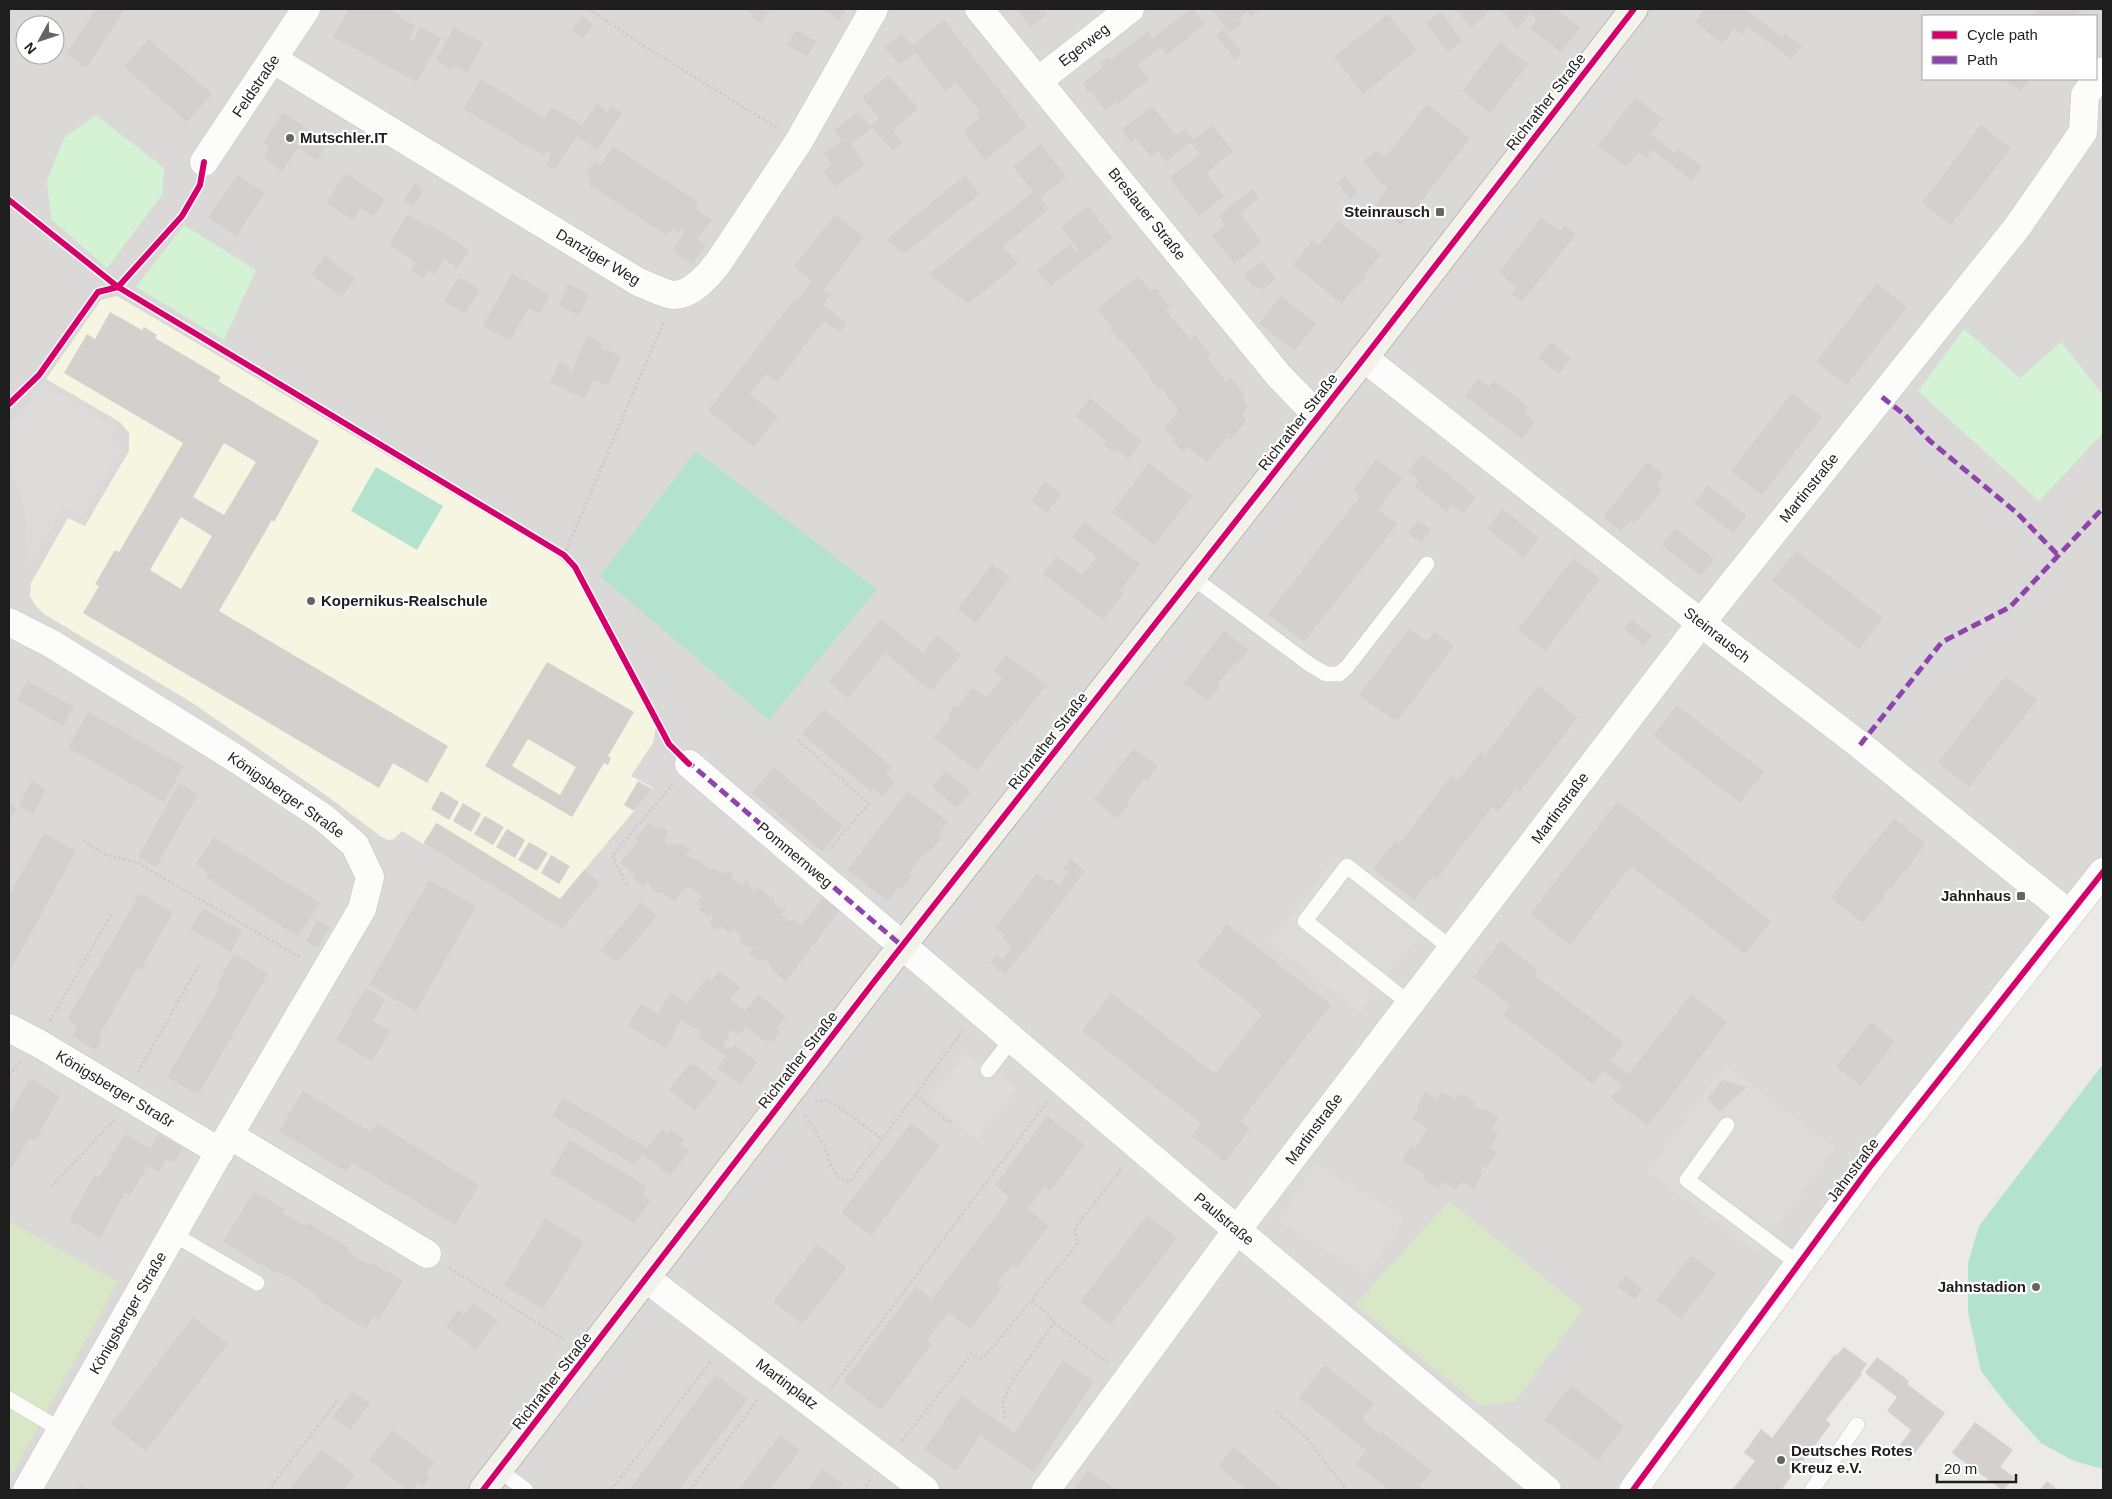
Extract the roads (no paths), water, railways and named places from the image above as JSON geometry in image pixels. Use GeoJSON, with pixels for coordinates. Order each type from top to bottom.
{"type":"FeatureCollection","features":[{"type":"Feature","properties":{"kind":"street","name":"Feldstraße"},"geometry":{"type":"LineString","coordinates":[[204,162],[274,60],[306,9]]}},
{"type":"Feature","properties":{"kind":"street","name":"Danziger Weg"},"geometry":{"type":"LineString","coordinates":[[274,60],[640,283],[674,295],[693,288],[707,277],[799,141],[874,9]]}},
{"type":"Feature","properties":{"kind":"street","name":"Breslauer Straße"},"geometry":{"type":"LineString","coordinates":[[979,9],[1279,376],[1318,416]]}},
{"type":"Feature","properties":{"kind":"street","name":"Egerweg"},"geometry":{"type":"LineString","coordinates":[[1038,81],[1130,9]]}},
{"type":"Feature","properties":{"kind":"street","name":"Richrather Straße"},"geometry":{"type":"LineString","coordinates":[[491,1480],[647,1279],[792,1099],[902,946],[1364,358],[1634,9]]}},
{"type":"Feature","properties":{"kind":"street","name":"Martinstraße"},"geometry":{"type":"LineString","coordinates":[[1046,1490],[1237,1230],[1701,624],[2018,226],[2093,127],[2085,95],[2096,80]]}},
{"type":"Feature","properties":{"kind":"street","name":"Steinrausch"},"geometry":{"type":"LineString","coordinates":[[1364,358],[1701,624],[1860,745],[2069,914]]}},
{"type":"Feature","properties":{"kind":"street","name":"Königsberger Straße"},"geometry":{"type":"LineString","coordinates":[[9,622],[52,644],[238,760],[324,818],[355,844],[370,877],[362,909],[27,1490]]}},
{"type":"Feature","properties":{"kind":"street","name":"Pommernweg"},"geometry":{"type":"LineString","coordinates":[[689,764],[902,946]]}},
{"type":"Feature","properties":{"kind":"street","name":"Jahnstraße"},"geometry":{"type":"LineString","coordinates":[[1633,1490],[1870,1167],[2103,872]]}},
{"type":"Feature","properties":{"kind":"street","name":"Paulstraße"},"geometry":{"type":"LineString","coordinates":[[902,946],[1546,1490]]}},
{"type":"Feature","properties":{"kind":"street","name":"Königsberger Straßr"},"geometry":{"type":"LineString","coordinates":[[9,1028],[130,1097],[225,1144]]}},
{"type":"Feature","properties":{"kind":"street"},"geometry":{"type":"LineString","coordinates":[[225,1144],[427,1254]]}},
{"type":"Feature","properties":{"kind":"street","name":"Martinplatz"},"geometry":{"type":"LineString","coordinates":[[647,1279],[817,1406],[925,1490]]}},
{"type":"Feature","properties":{"kind":"lane"},"geometry":{"type":"LineString","coordinates":[[1192,577],[1309,664],[1326,674],[1339,674],[1347,667],[1427,564]]}},
{"type":"Feature","properties":{"kind":"lane"},"geometry":{"type":"LineString","coordinates":[[1410,1004],[1305,921],[1347,866],[1452,949]]}},
{"type":"Feature","properties":{"kind":"lane"},"geometry":{"type":"LineString","coordinates":[[988,1070],[1012,1039]]}},
{"type":"Feature","properties":{"kind":"lane"},"geometry":{"type":"LineString","coordinates":[[1727,1125],[1687,1180],[1798,1264]]}},
{"type":"Feature","properties":{"kind":"lane"},"geometry":{"type":"LineString","coordinates":[[173,1234],[257,1283]]}},
{"type":"Feature","properties":{"kind":"lane"},"geometry":{"type":"LineString","coordinates":[[9,1398],[61,1430]]}},
{"type":"Feature","properties":{"kind":"lane"},"geometry":{"type":"LineString","coordinates":[[1812,1490],[1857,1425]]}},
{"type":"Feature","properties":{"kind":"lane"},"geometry":{"type":"LineString","coordinates":[[491,1480],[526,1490]]}},
{"type":"Feature","properties":{"kind":"place","name":"Mutschler.IT"},"geometry":{"type":"Point","coordinates":[290,138]}},
{"type":"Feature","properties":{"kind":"place","name":"Steinrausch"},"geometry":{"type":"Point","coordinates":[1440,212]}},
{"type":"Feature","properties":{"kind":"place","name":"Kopernikus-Realschule"},"geometry":{"type":"Point","coordinates":[311,601]}},
{"type":"Feature","properties":{"kind":"place","name":"Jahnhaus"},"geometry":{"type":"Point","coordinates":[2021,896]}},
{"type":"Feature","properties":{"kind":"place","name":"Jahnstadion"},"geometry":{"type":"Point","coordinates":[2036,1287]}},
{"type":"Feature","properties":{"kind":"place","name":"Deutsches Rotes Kreuz e.V."},"geometry":{"type":"Point","coordinates":[1781,1460]}}]}
